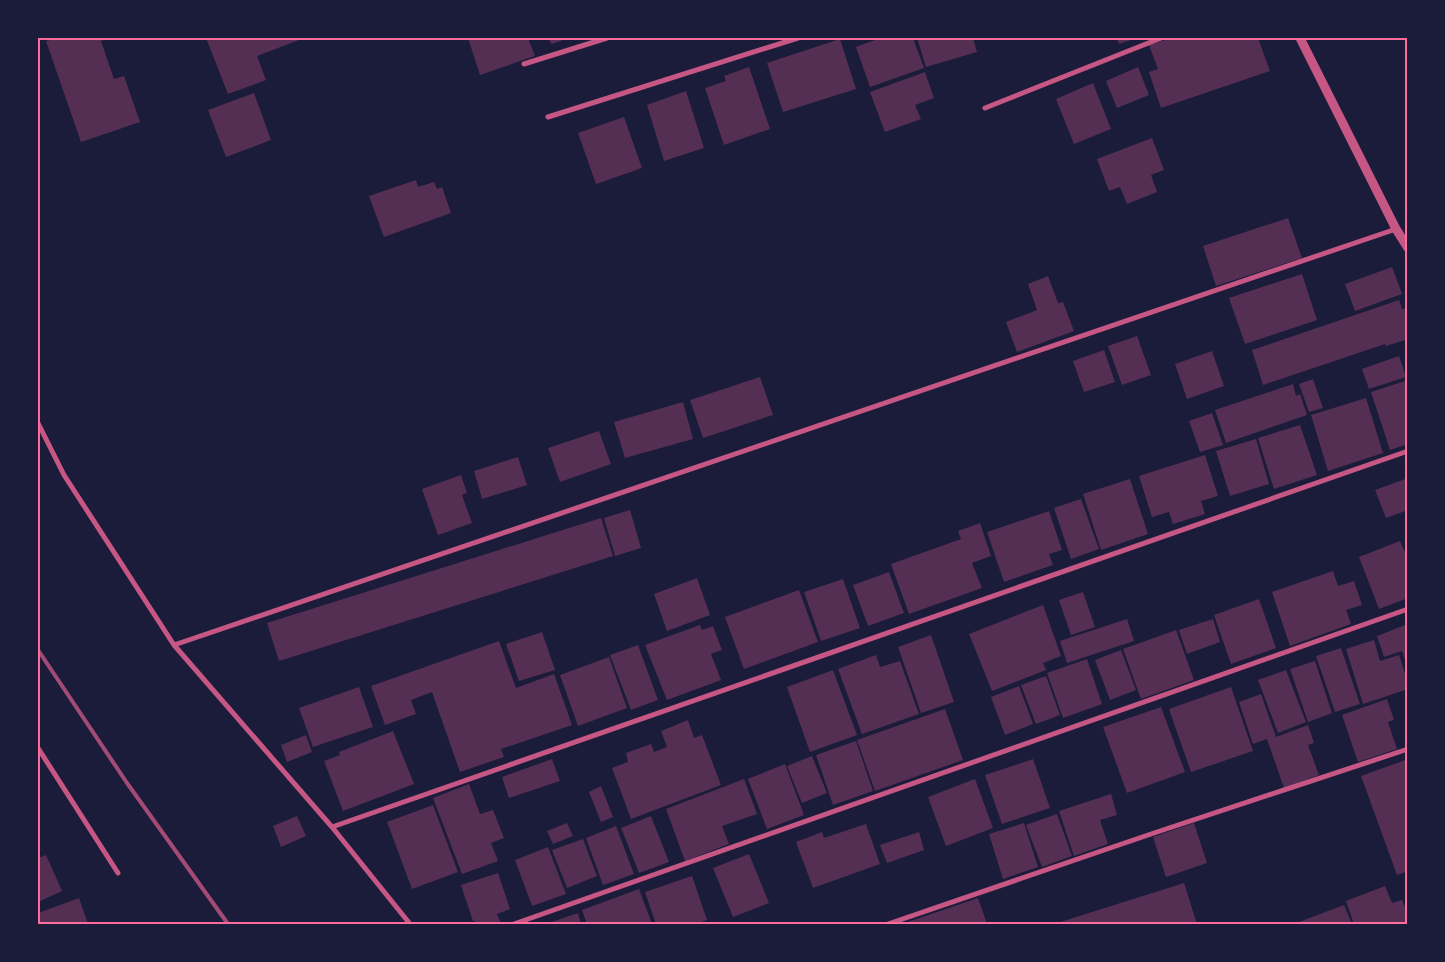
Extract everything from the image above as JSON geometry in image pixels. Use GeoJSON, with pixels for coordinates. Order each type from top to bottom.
{"type":"FeatureCollection","features":[{"type":"Feature","properties":{"kind":"street"},"geometry":{"type":"LineString","coordinates":[[524,64],[607,38]]}},
{"type":"Feature","properties":{"kind":"street"},"geometry":{"type":"LineString","coordinates":[[548,117],[798,38]]}},
{"type":"Feature","properties":{"kind":"street"},"geometry":{"type":"LineString","coordinates":[[985,108],[1161,38]]}},
{"type":"Feature","properties":{"kind":"street"},"geometry":{"type":"LineString","coordinates":[[1300,38],[1396,229],[1408,248]]}},
{"type":"Feature","properties":{"kind":"street"},"geometry":{"type":"LineString","coordinates":[[174,645],[1396,229]]}},
{"type":"Feature","properties":{"kind":"street"},"geometry":{"type":"LineString","coordinates":[[38,423],[64,475],[174,645],[332,827],[410,924]]}},
{"type":"Feature","properties":{"kind":"street"},"geometry":{"type":"LineString","coordinates":[[332,827],[1408,451]]}},
{"type":"Feature","properties":{"kind":"street"},"geometry":{"type":"LineString","coordinates":[[514,924],[1408,609]]}},
{"type":"Feature","properties":{"kind":"street"},"geometry":{"type":"LineString","coordinates":[[38,748],[118,873]]}},
{"type":"Feature","properties":{"kind":"street"},"geometry":{"type":"LineString","coordinates":[[888,924],[1408,749]]}},
{"type":"Feature","properties":{"kind":"building"},"geometry":{"type":"Polygon","coordinates":[[[58,38],[108,39],[101,41],[114,79],[124,76],[140,122],[81,142],[46,41],[58,38]]]}},
{"type":"Feature","properties":{"kind":"building"},"geometry":{"type":"Polygon","coordinates":[[[206,38],[298,38],[299,40],[257,56],[266,80],[228,94],[206,38]]]}},
{"type":"Feature","properties":{"kind":"building"},"geometry":{"type":"Polygon","coordinates":[[[468,38],[528,38],[535,56],[480,75],[468,38]]]}},
{"type":"Feature","properties":{"kind":"building"},"geometry":{"type":"Polygon","coordinates":[[[549,38],[570,38],[551,44],[549,38]]]}},
{"type":"Feature","properties":{"kind":"building"},"geometry":{"type":"Polygon","coordinates":[[[874,38],[913,38],[924,68],[870,87],[856,47],[875,40],[874,38]]]}},
{"type":"Feature","properties":{"kind":"building"},"geometry":{"type":"Polygon","coordinates":[[[917,38],[973,38],[977,52],[926,67],[917,38]]]}},
{"type":"Feature","properties":{"kind":"building"},"geometry":{"type":"Polygon","coordinates":[[[1117,38],[1136,38],[1119,44],[1117,38]]]}},
{"type":"Feature","properties":{"kind":"building"},"geometry":{"type":"Polygon","coordinates":[[[1171,38],[1258,38],[1270,71],[1161,108],[1149,72],[1158,69],[1149,45],[1171,38]]]}},
{"type":"Feature","properties":{"kind":"building"},"geometry":{"type":"Polygon","coordinates":[[[840,39],[856,89],[783,112],[767,63],[840,39]]]}},
{"type":"Feature","properties":{"kind":"building"},"geometry":{"type":"Polygon","coordinates":[[[749,67],[770,129],[724,145],[705,88],[726,81],[724,76],[749,67]]]}},
{"type":"Feature","properties":{"kind":"building"},"geometry":{"type":"Polygon","coordinates":[[[1138,67],[1149,95],[1117,108],[1106,81],[1138,67]]]}},
{"type":"Feature","properties":{"kind":"building"},"geometry":{"type":"Polygon","coordinates":[[[925,72],[934,98],[915,105],[921,119],[885,132],[870,92],[925,72]]]}},
{"type":"Feature","properties":{"kind":"building"},"geometry":{"type":"Polygon","coordinates":[[[1093,83],[1111,129],[1074,144],[1056,99],[1093,83]]]}},
{"type":"Feature","properties":{"kind":"building"},"geometry":{"type":"Polygon","coordinates":[[[686,91],[704,148],[664,161],[647,105],[686,91]]]}},
{"type":"Feature","properties":{"kind":"building"},"geometry":{"type":"Polygon","coordinates":[[[254,93],[271,140],[226,157],[208,110],[254,93]]]}},
{"type":"Feature","properties":{"kind":"building"},"geometry":{"type":"Polygon","coordinates":[[[624,117],[642,168],[596,184],[578,133],[624,117]]]}},
{"type":"Feature","properties":{"kind":"building"},"geometry":{"type":"Polygon","coordinates":[[[1152,138],[1164,170],[1151,175],[1157,192],[1127,204],[1120,187],[1109,191],[1097,159],[1152,138]]]}},
{"type":"Feature","properties":{"kind":"building"},"geometry":{"type":"Polygon","coordinates":[[[416,180],[418,187],[434,182],[437,189],[442,187],[451,213],[384,237],[369,196],[416,180]]]}},
{"type":"Feature","properties":{"kind":"building"},"geometry":{"type":"Polygon","coordinates":[[[1288,218],[1302,258],[1216,286],[1203,246],[1288,218]]]}},
{"type":"Feature","properties":{"kind":"building"},"geometry":{"type":"Polygon","coordinates":[[[1392,267],[1402,294],[1355,311],[1345,284],[1392,267]]]}},
{"type":"Feature","properties":{"kind":"building"},"geometry":{"type":"Polygon","coordinates":[[[1302,274],[1317,320],[1245,344],[1229,298],[1302,274]]]}},
{"type":"Feature","properties":{"kind":"building"},"geometry":{"type":"Polygon","coordinates":[[[1048,276],[1058,303],[1063,302],[1074,331],[1017,352],[1006,322],[1037,310],[1028,284],[1048,276]]]}},
{"type":"Feature","properties":{"kind":"building"},"geometry":{"type":"Polygon","coordinates":[[[1399,300],[1402,309],[1408,308],[1408,339],[1386,346],[1385,344],[1263,385],[1252,350],[1399,300]]]}},
{"type":"Feature","properties":{"kind":"building"},"geometry":{"type":"Polygon","coordinates":[[[1137,336],[1151,375],[1122,385],[1108,346],[1137,336]]]}},
{"type":"Feature","properties":{"kind":"building"},"geometry":{"type":"Polygon","coordinates":[[[1104,350],[1115,382],[1084,392],[1073,361],[1104,350]]]}},
{"type":"Feature","properties":{"kind":"building"},"geometry":{"type":"Polygon","coordinates":[[[1212,351],[1224,386],[1187,399],[1175,364],[1212,351]]]}},
{"type":"Feature","properties":{"kind":"building"},"geometry":{"type":"Polygon","coordinates":[[[1399,356],[1406,377],[1369,389],[1362,369],[1399,356]]]}},
{"type":"Feature","properties":{"kind":"building"},"geometry":{"type":"Polygon","coordinates":[[[760,377],[773,415],[703,438],[690,400],[760,377]]]}},
{"type":"Feature","properties":{"kind":"building"},"geometry":{"type":"Polygon","coordinates":[[[1313,379],[1323,408],[1309,412],[1299,384],[1313,379]]]}},
{"type":"Feature","properties":{"kind":"building"},"geometry":{"type":"Polygon","coordinates":[[[1408,380],[1408,444],[1390,450],[1371,392],[1408,380]]]}},
{"type":"Feature","properties":{"kind":"building"},"geometry":{"type":"Polygon","coordinates":[[[1293,384],[1296,396],[1300,394],[1307,415],[1226,443],[1215,410],[1293,384]]]}},
{"type":"Feature","properties":{"kind":"building"},"geometry":{"type":"Polygon","coordinates":[[[1366,398],[1383,453],[1328,471],[1311,415],[1366,398]]]}},
{"type":"Feature","properties":{"kind":"building"},"geometry":{"type":"Polygon","coordinates":[[[683,402],[693,439],[625,458],[614,422],[683,402]]]}},
{"type":"Feature","properties":{"kind":"building"},"geometry":{"type":"Polygon","coordinates":[[[1212,413],[1223,445],[1200,452],[1189,421],[1212,413]]]}},
{"type":"Feature","properties":{"kind":"building"},"geometry":{"type":"Polygon","coordinates":[[[1300,425],[1317,475],[1274,489],[1258,438],[1300,425]]]}},
{"type":"Feature","properties":{"kind":"building"},"geometry":{"type":"Polygon","coordinates":[[[599,431],[611,464],[560,482],[548,448],[599,431]]]}},
{"type":"Feature","properties":{"kind":"building"},"geometry":{"type":"Polygon","coordinates":[[[1256,439],[1269,484],[1230,496],[1216,451],[1256,439]]]}},
{"type":"Feature","properties":{"kind":"building"},"geometry":{"type":"Polygon","coordinates":[[[1205,455],[1218,496],[1201,501],[1205,514],[1173,524],[1169,512],[1152,517],[1139,476],[1205,455]]]}},
{"type":"Feature","properties":{"kind":"building"},"geometry":{"type":"Polygon","coordinates":[[[518,457],[527,485],[482,499],[474,471],[518,457]]]}},
{"type":"Feature","properties":{"kind":"building"},"geometry":{"type":"Polygon","coordinates":[[[461,475],[467,493],[462,495],[472,523],[438,535],[422,489],[461,475]]]}},
{"type":"Feature","properties":{"kind":"building"},"geometry":{"type":"Polygon","coordinates":[[[1408,478],[1408,510],[1386,518],[1375,490],[1408,478]]]}},
{"type":"Feature","properties":{"kind":"building"},"geometry":{"type":"Polygon","coordinates":[[[1130,479],[1148,534],[1101,550],[1083,494],[1130,479]]]}},
{"type":"Feature","properties":{"kind":"building"},"geometry":{"type":"Polygon","coordinates":[[[1081,499],[1099,549],[1071,559],[1054,508],[1081,499]]]}},
{"type":"Feature","properties":{"kind":"building"},"geometry":{"type":"Polygon","coordinates":[[[630,510],[641,548],[615,556],[604,518],[630,510]]]}},
{"type":"Feature","properties":{"kind":"building"},"geometry":{"type":"Polygon","coordinates":[[[1049,511],[1062,550],[1049,554],[1053,565],[1004,582],[987,532],[1049,511]]]}},
{"type":"Feature","properties":{"kind":"building"},"geometry":{"type":"Polygon","coordinates":[[[601,518],[613,556],[279,661],[267,623],[601,518]]]}},
{"type":"Feature","properties":{"kind":"building"},"geometry":{"type":"Polygon","coordinates":[[[980,523],[991,556],[972,563],[982,588],[909,614],[891,564],[961,539],[958,531],[980,523]]]}},
{"type":"Feature","properties":{"kind":"building"},"geometry":{"type":"Polygon","coordinates":[[[1400,541],[1408,559],[1408,598],[1379,609],[1359,557],[1400,541]]]}},
{"type":"Feature","properties":{"kind":"building"},"geometry":{"type":"Polygon","coordinates":[[[1333,571],[1338,586],[1354,581],[1362,605],[1346,610],[1351,624],[1290,646],[1272,592],[1333,571]]]}},
{"type":"Feature","properties":{"kind":"building"},"geometry":{"type":"Polygon","coordinates":[[[889,572],[904,613],[868,626],[853,585],[889,572]]]}},
{"type":"Feature","properties":{"kind":"building"},"geometry":{"type":"Polygon","coordinates":[[[697,578],[710,615],[667,631],[654,594],[697,578]]]}},
{"type":"Feature","properties":{"kind":"building"},"geometry":{"type":"Polygon","coordinates":[[[843,579],[860,628],[821,641],[804,592],[843,579]]]}},
{"type":"Feature","properties":{"kind":"building"},"geometry":{"type":"Polygon","coordinates":[[[799,590],[818,642],[744,669],[725,617],[799,590]]]}},
{"type":"Feature","properties":{"kind":"building"},"geometry":{"type":"Polygon","coordinates":[[[1083,592],[1095,627],[1071,635],[1059,600],[1083,592]]]}},
{"type":"Feature","properties":{"kind":"building"},"geometry":{"type":"Polygon","coordinates":[[[1259,599],[1276,648],[1231,664],[1214,615],[1259,599]]]}},
{"type":"Feature","properties":{"kind":"building"},"geometry":{"type":"Polygon","coordinates":[[[1043,605],[1061,656],[1043,663],[1046,670],[992,691],[969,634],[1043,605]]]}},
{"type":"Feature","properties":{"kind":"building"},"geometry":{"type":"Polygon","coordinates":[[[1127,619],[1134,641],[1067,663],[1060,641],[1127,619]]]}},
{"type":"Feature","properties":{"kind":"building"},"geometry":{"type":"Polygon","coordinates":[[[1213,619],[1220,642],[1187,654],[1179,630],[1213,619]]]}},
{"type":"Feature","properties":{"kind":"building"},"geometry":{"type":"Polygon","coordinates":[[[1408,624],[1407,666],[1402,651],[1384,657],[1377,636],[1408,624]]]}},
{"type":"Feature","properties":{"kind":"building"},"geometry":{"type":"Polygon","coordinates":[[[700,625],[702,630],[713,626],[722,650],[711,654],[721,680],[667,700],[645,645],[700,625]]]}},
{"type":"Feature","properties":{"kind":"building"},"geometry":{"type":"Polygon","coordinates":[[[1176,630],[1194,680],[1141,699],[1123,649],[1176,630]]]}},
{"type":"Feature","properties":{"kind":"building"},"geometry":{"type":"Polygon","coordinates":[[[542,632],[555,670],[519,681],[506,644],[542,632]]]}},
{"type":"Feature","properties":{"kind":"building"},"geometry":{"type":"Polygon","coordinates":[[[931,635],[954,702],[921,713],[898,647],[931,635]]]}},
{"type":"Feature","properties":{"kind":"building"},"geometry":{"type":"Polygon","coordinates":[[[1374,640],[1380,661],[1399,655],[1408,683],[1408,689],[1363,704],[1346,649],[1374,640]]]}},
{"type":"Feature","properties":{"kind":"building"},"geometry":{"type":"Polygon","coordinates":[[[499,641],[516,688],[554,674],[572,725],[501,749],[504,757],[460,772],[432,692],[411,700],[416,714],[385,725],[371,686],[499,641]]]}},
{"type":"Feature","properties":{"kind":"building"},"geometry":{"type":"Polygon","coordinates":[[[638,645],[658,700],[631,710],[610,655],[638,645]]]}},
{"type":"Feature","properties":{"kind":"building"},"geometry":{"type":"Polygon","coordinates":[[[1341,648],[1360,704],[1335,712],[1316,656],[1341,648]]]}},
{"type":"Feature","properties":{"kind":"building"},"geometry":{"type":"Polygon","coordinates":[[[1121,650],[1136,690],[1110,700],[1095,660],[1121,650]]]}},
{"type":"Feature","properties":{"kind":"building"},"geometry":{"type":"Polygon","coordinates":[[[876,655],[880,667],[900,661],[919,714],[862,734],[838,669],[876,655]]]}},
{"type":"Feature","properties":{"kind":"building"},"geometry":{"type":"Polygon","coordinates":[[[609,657],[627,708],[578,726],[560,675],[609,657]]]}},
{"type":"Feature","properties":{"kind":"building"},"geometry":{"type":"Polygon","coordinates":[[[1087,659],[1102,704],[1063,718],[1047,673],[1087,659]]]}},
{"type":"Feature","properties":{"kind":"building"},"geometry":{"type":"Polygon","coordinates":[[[1315,661],[1332,713],[1308,722],[1290,669],[1315,661]]]}},
{"type":"Feature","properties":{"kind":"building"},"geometry":{"type":"Polygon","coordinates":[[[833,670],[857,735],[810,752],[787,687],[833,670]]]}},
{"type":"Feature","properties":{"kind":"building"},"geometry":{"type":"Polygon","coordinates":[[[1286,670],[1306,722],[1278,733],[1258,680],[1286,670]]]}},
{"type":"Feature","properties":{"kind":"building"},"geometry":{"type":"Polygon","coordinates":[[[1046,676],[1060,715],[1036,724],[1021,685],[1046,676]]]}},
{"type":"Feature","properties":{"kind":"building"},"geometry":{"type":"Polygon","coordinates":[[[1019,686],[1033,724],[1005,735],[991,697],[1019,686]]]}},
{"type":"Feature","properties":{"kind":"building"},"geometry":{"type":"Polygon","coordinates":[[[359,687],[373,727],[313,747],[299,708],[359,687]]]}},
{"type":"Feature","properties":{"kind":"building"},"geometry":{"type":"Polygon","coordinates":[[[1231,687],[1253,751],[1191,772],[1169,709],[1231,687]]]}},
{"type":"Feature","properties":{"kind":"building"},"geometry":{"type":"Polygon","coordinates":[[[1261,694],[1276,737],[1308,725],[1314,743],[1308,745],[1319,775],[1284,788],[1267,739],[1253,744],[1239,702],[1261,694]]]}},
{"type":"Feature","properties":{"kind":"building"},"geometry":{"type":"Polygon","coordinates":[[[1387,699],[1394,720],[1388,722],[1397,749],[1358,762],[1342,715],[1387,699]]]}},
{"type":"Feature","properties":{"kind":"building"},"geometry":{"type":"Polygon","coordinates":[[[1161,707],[1185,772],[1127,793],[1103,727],[1161,707]]]}},
{"type":"Feature","properties":{"kind":"building"},"geometry":{"type":"Polygon","coordinates":[[[945,709],[963,760],[875,791],[857,740],[945,709]]]}},
{"type":"Feature","properties":{"kind":"building"},"geometry":{"type":"Polygon","coordinates":[[[688,720],[694,738],[702,735],[721,785],[631,819],[612,768],[628,762],[626,753],[651,744],[654,752],[667,747],[661,731],[688,720]]]}},
{"type":"Feature","properties":{"kind":"building"},"geometry":{"type":"Polygon","coordinates":[[[393,731],[414,784],[343,811],[324,761],[340,755],[339,752],[393,731]]]}},
{"type":"Feature","properties":{"kind":"building"},"geometry":{"type":"Polygon","coordinates":[[[306,735],[312,752],[287,762],[281,745],[306,735]]]}},
{"type":"Feature","properties":{"kind":"building"},"geometry":{"type":"Polygon","coordinates":[[[856,741],[873,791],[833,805],[816,755],[856,741]]]}},
{"type":"Feature","properties":{"kind":"building"},"geometry":{"type":"Polygon","coordinates":[[[812,756],[827,793],[802,803],[787,766],[812,756]]]}},
{"type":"Feature","properties":{"kind":"building"},"geometry":{"type":"Polygon","coordinates":[[[552,759],[560,781],[509,798],[502,777],[552,759]]]}},
{"type":"Feature","properties":{"kind":"building"},"geometry":{"type":"Polygon","coordinates":[[[1033,759],[1050,808],[1002,824],[985,775],[1033,759]]]}},
{"type":"Feature","properties":{"kind":"building"},"geometry":{"type":"Polygon","coordinates":[[[1408,759],[1408,871],[1397,875],[1361,776],[1408,759]]]}},
{"type":"Feature","properties":{"kind":"building"},"geometry":{"type":"Polygon","coordinates":[[[785,764],[804,815],[767,829],[748,779],[785,764]]]}},
{"type":"Feature","properties":{"kind":"building"},"geometry":{"type":"Polygon","coordinates":[[[744,779],[757,814],[722,826],[729,844],[685,861],[666,809],[744,779]]]}},
{"type":"Feature","properties":{"kind":"building"},"geometry":{"type":"Polygon","coordinates":[[[975,779],[993,828],[946,846],[928,797],[975,779]]]}},
{"type":"Feature","properties":{"kind":"building"},"geometry":{"type":"Polygon","coordinates":[[[469,784],[480,814],[493,810],[504,838],[491,843],[498,861],[462,874],[433,798],[469,784]]]}},
{"type":"Feature","properties":{"kind":"building"},"geometry":{"type":"Polygon","coordinates":[[[601,786],[613,817],[601,822],[589,792],[601,786]]]}},
{"type":"Feature","properties":{"kind":"building"},"geometry":{"type":"Polygon","coordinates":[[[1111,794],[1117,815],[1100,820],[1108,844],[1074,856],[1059,811],[1111,794]]]}},
{"type":"Feature","properties":{"kind":"building"},"geometry":{"type":"Polygon","coordinates":[[[433,805],[458,872],[412,889],[387,822],[433,805]]]}},
{"type":"Feature","properties":{"kind":"building"},"geometry":{"type":"Polygon","coordinates":[[[1057,814],[1072,856],[1042,867],[1026,825],[1057,814]]]}},
{"type":"Feature","properties":{"kind":"building"},"geometry":{"type":"Polygon","coordinates":[[[297,816],[306,836],[281,847],[273,826],[297,816]]]}},
{"type":"Feature","properties":{"kind":"building"},"geometry":{"type":"Polygon","coordinates":[[[651,816],[669,862],[639,873],[621,828],[651,816]]]}},
{"type":"Feature","properties":{"kind":"building"},"geometry":{"type":"Polygon","coordinates":[[[567,823],[573,836],[553,844],[547,831],[567,823]]]}},
{"type":"Feature","properties":{"kind":"building"},"geometry":{"type":"Polygon","coordinates":[[[1024,823],[1038,867],[1003,879],[989,834],[1024,823]]]}},
{"type":"Feature","properties":{"kind":"building"},"geometry":{"type":"Polygon","coordinates":[[[1194,823],[1207,863],[1166,877],[1153,837],[1194,823]]]}},
{"type":"Feature","properties":{"kind":"building"},"geometry":{"type":"Polygon","coordinates":[[[866,824],[880,864],[813,888],[796,842],[822,832],[824,838],[866,824]]]}},
{"type":"Feature","properties":{"kind":"building"},"geometry":{"type":"Polygon","coordinates":[[[616,826],[634,874],[603,885],[586,838],[616,826]]]}},
{"type":"Feature","properties":{"kind":"building"},"geometry":{"type":"Polygon","coordinates":[[[919,832],[924,850],[887,863],[880,845],[919,832]]]}},
{"type":"Feature","properties":{"kind":"building"},"geometry":{"type":"Polygon","coordinates":[[[583,839],[597,876],[567,888],[552,850],[583,839]]]}},
{"type":"Feature","properties":{"kind":"building"},"geometry":{"type":"Polygon","coordinates":[[[548,847],[566,894],[532,906],[515,860],[548,847]]]}},
{"type":"Feature","properties":{"kind":"building"},"geometry":{"type":"Polygon","coordinates":[[[749,854],[769,903],[733,917],[713,868],[749,854]]]}},
{"type":"Feature","properties":{"kind":"building"},"geometry":{"type":"Polygon","coordinates":[[[46,855],[62,891],[38,902],[38,858],[46,855]]]}},
{"type":"Feature","properties":{"kind":"building"},"geometry":{"type":"Polygon","coordinates":[[[498,873],[510,909],[497,914],[501,924],[477,924],[473,921],[461,885],[498,873]]]}},
{"type":"Feature","properties":{"kind":"building"},"geometry":{"type":"Polygon","coordinates":[[[692,876],[707,920],[695,924],[656,924],[645,892],[692,876]]]}},
{"type":"Feature","properties":{"kind":"building"},"geometry":{"type":"Polygon","coordinates":[[[1184,883],[1197,924],[1054,924],[1184,883]]]}},
{"type":"Feature","properties":{"kind":"building"},"geometry":{"type":"Polygon","coordinates":[[[1385,886],[1392,903],[1402,900],[1408,914],[1408,924],[1354,924],[1346,901],[1385,886]]]}},
{"type":"Feature","properties":{"kind":"building"},"geometry":{"type":"Polygon","coordinates":[[[639,889],[652,924],[587,924],[582,910],[639,889]]]}},
{"type":"Feature","properties":{"kind":"building"},"geometry":{"type":"Polygon","coordinates":[[[79,898],[88,924],[38,924],[38,913],[79,898]]]}},
{"type":"Feature","properties":{"kind":"building"},"geometry":{"type":"Polygon","coordinates":[[[978,898],[987,924],[902,924],[978,898]]]}},
{"type":"Feature","properties":{"kind":"building"},"geometry":{"type":"Polygon","coordinates":[[[1344,905],[1352,924],[1300,924],[1299,922],[1344,905]]]}},
{"type":"Feature","properties":{"kind":"building"},"geometry":{"type":"Polygon","coordinates":[[[578,913],[581,924],[546,924],[578,913]]]}},
{"type":"Feature","properties":{"kind":"railway"},"geometry":{"type":"LineString","coordinates":[[38,650],[127,783],[228,924]]}}]}
